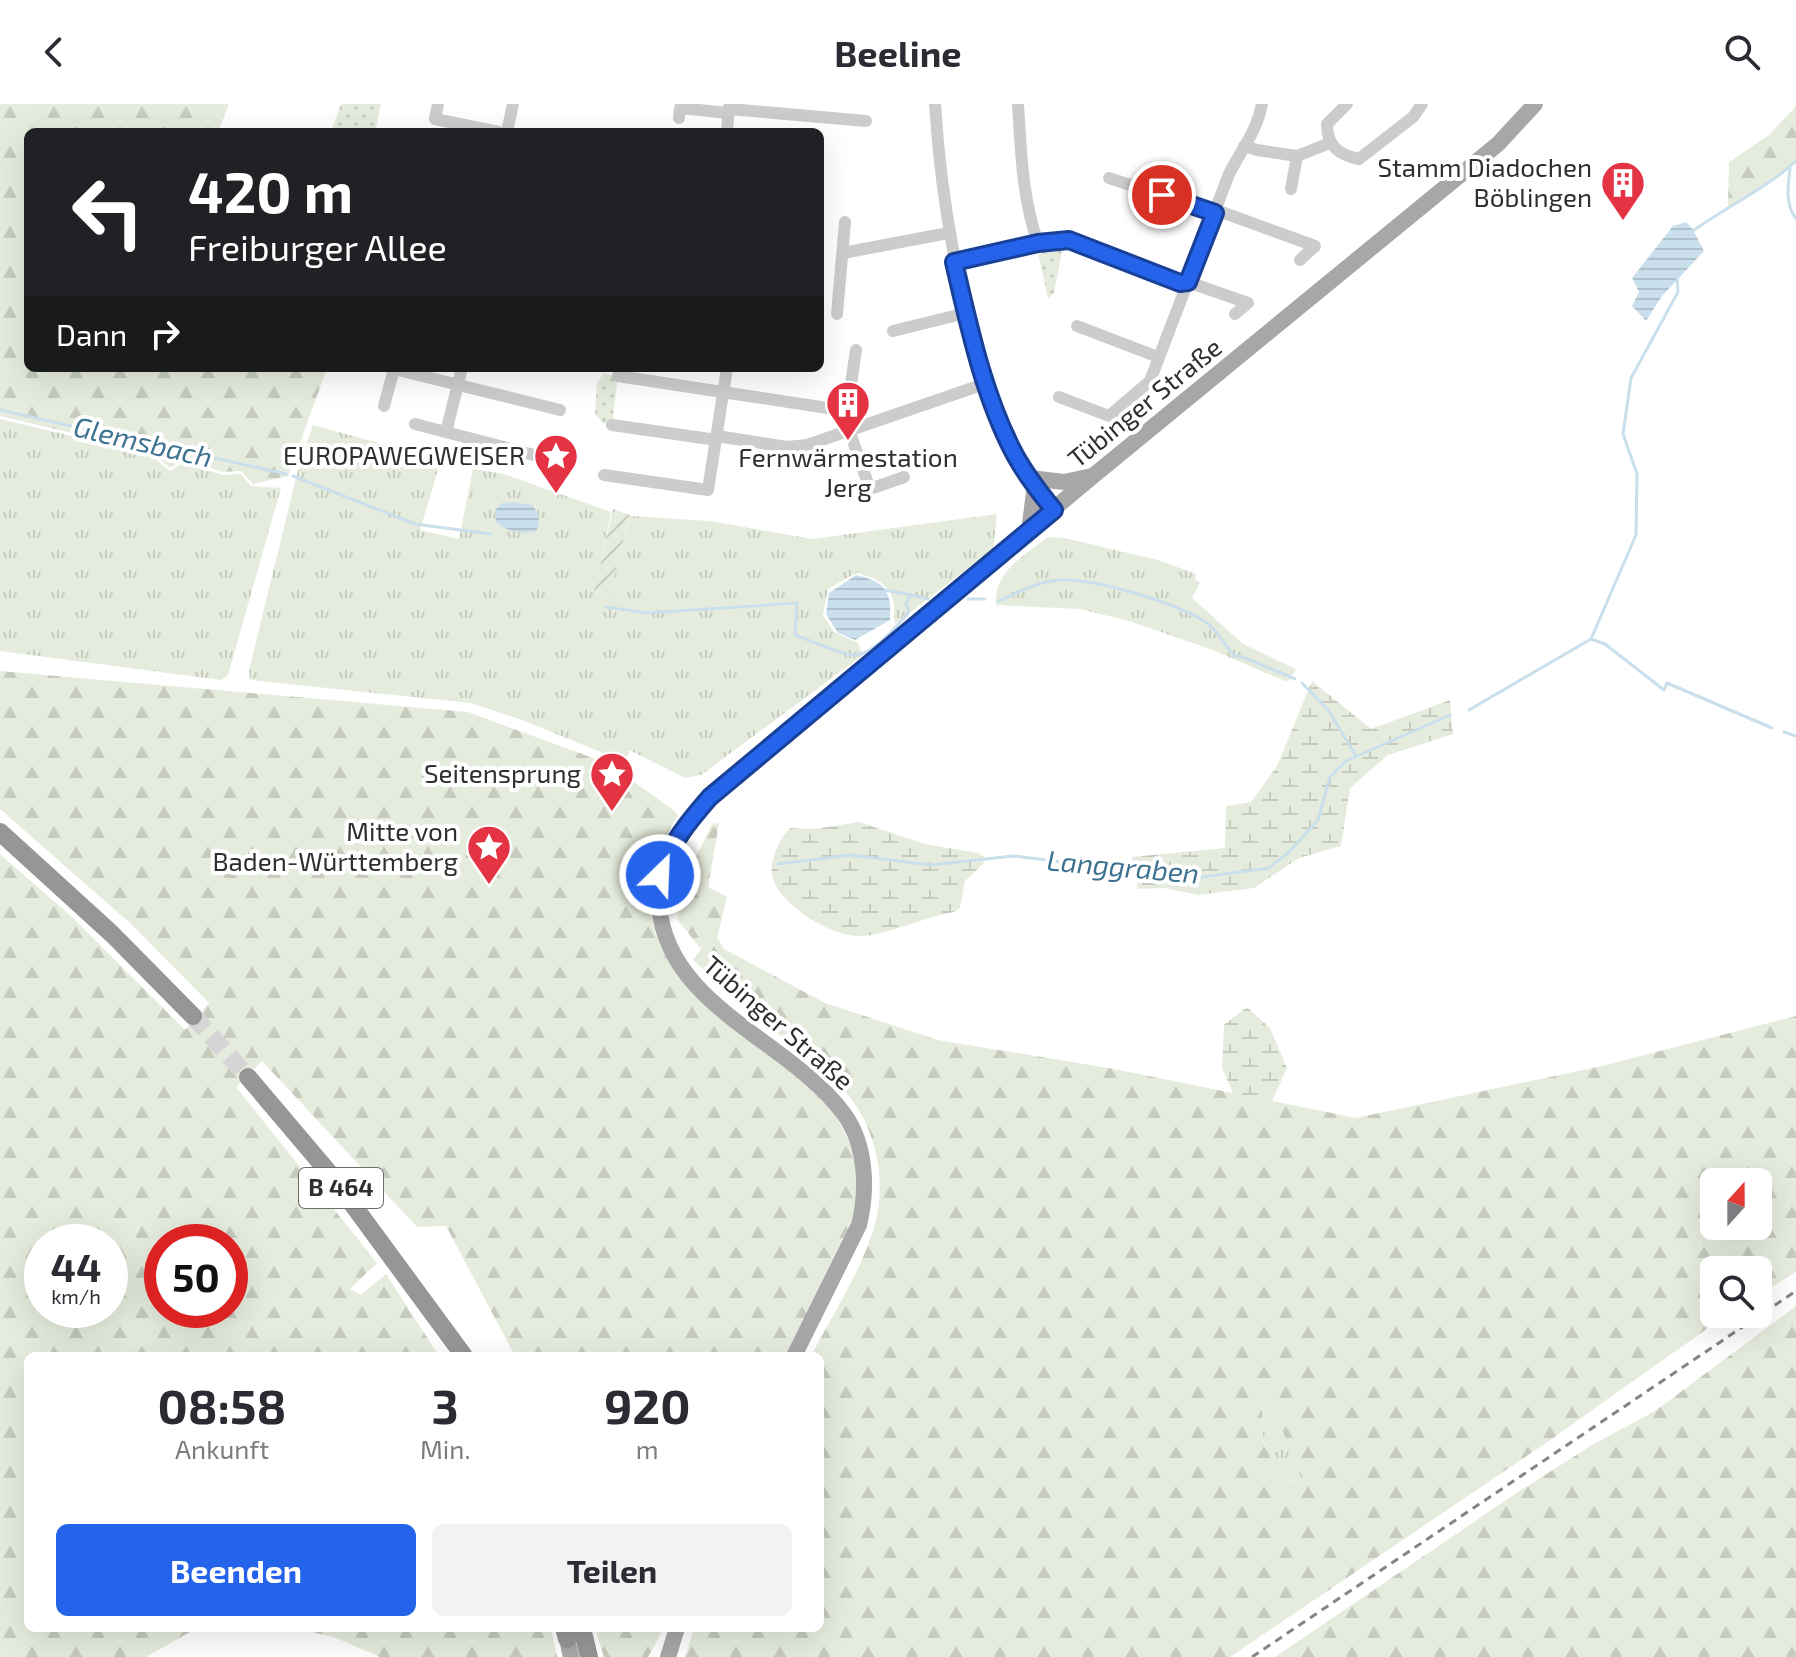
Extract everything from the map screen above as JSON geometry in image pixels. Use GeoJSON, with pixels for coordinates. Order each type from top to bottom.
{"type":"FeatureCollection","features":[{"type":"Feature","properties":{"kind":"highway"},"geometry":{"type":"LineString","coordinates":[[0,832],[112,934],[193,1016]]}},
{"type":"Feature","properties":{"kind":"highway","name":"B 464"},"geometry":{"type":"LineString","coordinates":[[248,1077],[331,1175],[461,1352]]}},
{"type":"Feature","properties":{"kind":"highway","name":"B 464"},"geometry":{"type":"LineString","coordinates":[[426,1304],[452,1352]]}},
{"type":"Feature","properties":{"kind":"highway"},"geometry":{"type":"LineString","coordinates":[[571,1638],[589,1657]]}},
{"type":"Feature","properties":{"kind":"main road","name":"Tübinger Straße"},"geometry":{"type":"LineString","coordinates":[[796,1352],[859,1225],[864,1178],[858,1143],[846,1115],[819,1085],[715,1003],[683,971],[664,934],[658,895],[665,858],[678,835],[710,797],[1093,476],[1498,144],[1535,104]]}},
{"type":"Feature","properties":{"kind":"main road"},"geometry":{"type":"LineString","coordinates":[[1029,531],[1032,482],[1064,482],[1093,476]]}},
{"type":"Feature","properties":{"kind":"main road"},"geometry":{"type":"LineString","coordinates":[[668,1657],[676,1632]]}},
{"type":"Feature","properties":{"kind":"street"},"geometry":{"type":"LineString","coordinates":[[438,104],[435,119],[479,128]]}},
{"type":"Feature","properties":{"kind":"street"},"geometry":{"type":"LineString","coordinates":[[508,128],[513,104]]}},
{"type":"Feature","properties":{"kind":"street"},"geometry":{"type":"LineString","coordinates":[[935,104],[948,233],[966,313],[1002,427],[1032,482],[1054,510]]}},
{"type":"Feature","properties":{"kind":"street"},"geometry":{"type":"LineString","coordinates":[[1018,104],[1029,218],[1038,243]]}},
{"type":"Feature","properties":{"kind":"street"},"geometry":{"type":"LineString","coordinates":[[1059,397],[1109,416],[1150,381],[1229,174],[1258,127],[1262,104]]}},
{"type":"Feature","properties":{"kind":"street"},"geometry":{"type":"LineString","coordinates":[[1347,104],[1327,124],[1330,143],[1343,156],[1359,159],[1413,117],[1422,104]]}},
{"type":"Feature","properties":{"kind":"street"},"geometry":{"type":"LineString","coordinates":[[679,118],[680,108],[729,109],[866,121]]}},
{"type":"Feature","properties":{"kind":"street"},"geometry":{"type":"LineString","coordinates":[[1244,146],[1297,156],[1330,143]]}},
{"type":"Feature","properties":{"kind":"street"},"geometry":{"type":"LineString","coordinates":[[1291,189],[1297,156]]}},
{"type":"Feature","properties":{"kind":"street"},"geometry":{"type":"LineString","coordinates":[[1109,178],[1315,246],[1300,260]]}},
{"type":"Feature","properties":{"kind":"street"},"geometry":{"type":"LineString","coordinates":[[837,314],[845,222]]}},
{"type":"Feature","properties":{"kind":"street"},"geometry":{"type":"LineString","coordinates":[[843,253],[948,233]]}},
{"type":"Feature","properties":{"kind":"street"},"geometry":{"type":"LineString","coordinates":[[954,262],[1038,243],[1069,240],[1180,283],[1188,282],[1248,303],[1235,314]]}},
{"type":"Feature","properties":{"kind":"street"},"geometry":{"type":"LineString","coordinates":[[893,331],[966,313]]}},
{"type":"Feature","properties":{"kind":"street"},"geometry":{"type":"LineString","coordinates":[[1077,326],[1158,357]]}},
{"type":"Feature","properties":{"kind":"street"},"geometry":{"type":"LineString","coordinates":[[856,350],[847,411],[870,489],[904,477]]}},
{"type":"Feature","properties":{"kind":"street"},"geometry":{"type":"LineString","coordinates":[[384,406],[393,372]]}},
{"type":"Feature","properties":{"kind":"street"},"geometry":{"type":"LineString","coordinates":[[446,432],[461,372]]}},
{"type":"Feature","properties":{"kind":"street"},"geometry":{"type":"LineString","coordinates":[[604,475],[708,490],[726,372]]}},
{"type":"Feature","properties":{"kind":"street"},"geometry":{"type":"LineString","coordinates":[[442,374],[458,384],[560,410]]}},
{"type":"Feature","properties":{"kind":"street"},"geometry":{"type":"LineString","coordinates":[[618,376],[847,411]]}},
{"type":"Feature","properties":{"kind":"street"},"geometry":{"type":"LineString","coordinates":[[612,425],[787,447],[807,445],[987,383]]}},
{"type":"Feature","properties":{"kind":"street"},"geometry":{"type":"LineString","coordinates":[[415,424],[549,459]]}},
{"type":"Feature","properties":{"kind":"green space"},"geometry":{"type":"Polygon","coordinates":[[[0,104],[229,104],[220,128],[24,128],[24,372],[326,372],[288,476],[253,484],[241,471],[222,472],[185,458],[170,468],[152,452],[0,416],[0,104]]]}},
{"type":"Feature","properties":{"kind":"green space"},"geometry":{"type":"Polygon","coordinates":[[[341,104],[381,104],[376,128],[332,128],[341,104]]]}},
{"type":"Feature","properties":{"kind":"green space"},"geometry":{"type":"Polygon","coordinates":[[[1796,106],[1796,161],[1782,174],[1728,207],[1729,162],[1769,135],[1796,106]]]}},
{"type":"Feature","properties":{"kind":"green space"},"geometry":{"type":"Polygon","coordinates":[[[1062,251],[1054,293],[1048,299],[1038,252],[1062,251]]]}},
{"type":"Feature","properties":{"kind":"green space"},"geometry":{"type":"Polygon","coordinates":[[[603,374],[618,376],[612,425],[603,423],[595,414],[597,383],[603,374]]]}},
{"type":"Feature","properties":{"kind":"green space"},"geometry":{"type":"Polygon","coordinates":[[[0,419],[149,454],[170,471],[184,462],[223,475],[241,474],[251,486],[281,488],[228,675],[221,680],[0,651],[0,419]]]}},
{"type":"Feature","properties":{"kind":"green space"},"geometry":{"type":"Polygon","coordinates":[[[313,425],[441,460],[420,530],[459,539],[473,469],[504,474],[611,512],[595,593],[609,595],[630,516],[709,521],[812,539],[997,514],[993,549],[895,624],[892,597],[885,586],[875,579],[856,573],[828,589],[823,615],[834,632],[858,643],[863,655],[701,775],[685,778],[629,750],[625,762],[471,703],[250,680],[249,670],[298,470],[313,425]]]}},
{"type":"Feature","properties":{"kind":"green space"},"geometry":{"type":"Polygon","coordinates":[[[613,509],[630,515],[609,595],[594,593],[613,509]]]}},
{"type":"Feature","properties":{"kind":"green space"},"geometry":{"type":"Polygon","coordinates":[[[1048,537],[1158,560],[1196,574],[1195,579],[1200,583],[1192,598],[1243,644],[1296,669],[1290,680],[1285,681],[1210,649],[1129,621],[1080,609],[996,605],[996,593],[1005,574],[1048,537]]]}},
{"type":"Feature","properties":{"kind":"green space"},"geometry":{"type":"Polygon","coordinates":[[[0,671],[468,712],[593,758],[626,776],[678,815],[656,857],[649,891],[652,918],[669,963],[701,1000],[818,1095],[845,1132],[857,1178],[847,1235],[787,1352],[513,1352],[446,1226],[417,1227],[262,1061],[236,1087],[377,1263],[350,1289],[361,1295],[386,1274],[436,1352],[24,1352],[24,1632],[190,1632],[146,1657],[0,1657],[0,854],[72,917],[185,1030],[209,1003],[131,924],[0,809],[0,671]]]}},
{"type":"Feature","properties":{"kind":"green space"},"geometry":{"type":"Polygon","coordinates":[[[1312,681],[1371,729],[1450,700],[1453,734],[1388,755],[1350,788],[1341,846],[1299,858],[1254,888],[1198,895],[1164,888],[1138,889],[1132,857],[1225,848],[1226,806],[1251,802],[1277,766],[1312,681]]]}},
{"type":"Feature","properties":{"kind":"green space"},"geometry":{"type":"Polygon","coordinates":[[[859,822],[925,844],[983,856],[984,863],[965,881],[960,908],[896,929],[863,936],[851,936],[825,927],[798,910],[778,890],[772,873],[778,845],[786,833],[790,828],[815,829],[859,822]]]}},
{"type":"Feature","properties":{"kind":"green space"},"geometry":{"type":"Polygon","coordinates":[[[719,823],[708,887],[727,897],[717,938],[724,949],[825,1003],[938,1040],[1114,1069],[1356,1118],[1602,1066],[1796,1016],[1796,1272],[1772,1287],[1772,1256],[1700,1256],[1700,1328],[1708,1328],[1543,1445],[1230,1657],[685,1657],[693,1632],[824,1632],[824,1352],[813,1352],[863,1258],[875,1224],[880,1181],[872,1138],[852,1100],[822,1068],[744,1006],[693,960],[701,949],[677,919],[697,855],[712,824],[719,823]],[[1271,1403],[1262,1407],[1263,1440],[1278,1477],[1305,1485],[1271,1403]]]}},
{"type":"Feature","properties":{"kind":"green space"},"geometry":{"type":"Polygon","coordinates":[[[1247,1007],[1270,1028],[1287,1068],[1272,1101],[1233,1093],[1222,1068],[1224,1025],[1247,1007]]]}},
{"type":"Feature","properties":{"kind":"green space"},"geometry":{"type":"Polygon","coordinates":[[[1796,1306],[1796,1657],[1275,1657],[1518,1492],[1592,1445],[1655,1411],[1766,1328],[1772,1328],[1772,1324],[1796,1306]]]}},
{"type":"Feature","properties":{"kind":"green space"},"geometry":{"type":"Polygon","coordinates":[[[1271,1402],[1306,1485],[1278,1477],[1263,1440],[1262,1407],[1271,1402]]]}},
{"type":"Feature","properties":{"kind":"green space"},"geometry":{"type":"Polygon","coordinates":[[[313,1632],[552,1632],[557,1657],[380,1657],[336,1638],[313,1632]]]}},
{"type":"Feature","properties":{"kind":"green space"},"geometry":{"type":"Polygon","coordinates":[[[596,1632],[662,1632],[648,1657],[604,1657],[596,1632]]]}},
{"type":"Feature","properties":{"kind":"water"},"geometry":{"type":"Polygon","coordinates":[[[1686,222],[1704,251],[1662,296],[1646,321],[1632,306],[1639,292],[1632,278],[1673,226],[1686,222]]]}},
{"type":"Feature","properties":{"kind":"water"},"geometry":{"type":"Polygon","coordinates":[[[502,503],[532,505],[539,518],[536,531],[514,531],[496,522],[495,510],[502,503]]]}},
{"type":"Feature","properties":{"kind":"water"},"geometry":{"type":"Polygon","coordinates":[[[856,575],[873,580],[884,589],[888,595],[890,620],[855,640],[838,633],[826,614],[829,593],[856,575]]]}},
{"type":"Feature","properties":{"kind":"waterway","name":"Langgraben"},"geometry":{"type":"LineString","coordinates":[[1693,231],[1796,161]]}},
{"type":"Feature","properties":{"kind":"waterway"},"geometry":{"type":"LineString","coordinates":[[1790,169],[1789,201],[1796,219]]}},
{"type":"Feature","properties":{"kind":"waterway","name":"Langgraben"},"geometry":{"type":"LineString","coordinates":[[1469,710],[1591,639],[1636,535],[1637,474],[1623,434],[1631,378],[1678,292],[1677,277]]}},
{"type":"Feature","properties":{"kind":"waterway","name":"Glemsbach"},"geometry":{"type":"LineString","coordinates":[[0,410],[286,474]]}},
{"type":"Feature","properties":{"kind":"waterway","name":"Glemsbach"},"geometry":{"type":"LineString","coordinates":[[293,476],[415,524],[491,534]]}},
{"type":"Feature","properties":{"kind":"waterway"},"geometry":{"type":"LineString","coordinates":[[999,601],[1052,581],[1087,582],[1132,592],[1193,615],[1207,623],[1235,656],[1295,679]]}},
{"type":"Feature","properties":{"kind":"waterway"},"geometry":{"type":"LineString","coordinates":[[885,590],[911,595]]}},
{"type":"Feature","properties":{"kind":"waterway"},"geometry":{"type":"LineString","coordinates":[[606,607],[647,613],[797,603],[795,635],[855,655],[877,645],[892,631],[909,612],[906,603],[911,595],[928,599]]}},
{"type":"Feature","properties":{"kind":"waterway"},"geometry":{"type":"LineString","coordinates":[[968,599],[985,599]]}},
{"type":"Feature","properties":{"kind":"waterway"},"geometry":{"type":"LineString","coordinates":[[1591,639],[1605,644],[1664,690],[1667,683],[1772,728]]}},
{"type":"Feature","properties":{"kind":"waterway"},"geometry":{"type":"LineString","coordinates":[[1302,683],[1329,711],[1356,756]]}},
{"type":"Feature","properties":{"kind":"waterway","name":"Langgraben"},"geometry":{"type":"LineString","coordinates":[[778,864],[850,855],[931,865],[1013,856],[1195,878],[1269,868],[1290,851],[1318,820],[1330,777],[1346,761],[1450,715]]}},
{"type":"Feature","properties":{"kind":"waterway"},"geometry":{"type":"LineString","coordinates":[[1784,732],[1796,736]]}},
{"type":"Feature","properties":{"kind":"tunnel"},"geometry":{"type":"LineString","coordinates":[[193,1016],[248,1077]]}},
{"type":"Feature","properties":{"kind":"railway"},"geometry":{"type":"LineString","coordinates":[[1252,1657],[1796,1291]]}},
{"type":"Feature","properties":{"kind":"place","name":"Stamm Diadochen Böblingen"},"geometry":{"type":"Point","coordinates":[1623,222]}},
{"type":"Feature","properties":{"kind":"place","name":"Fernwärmestation Jerg"},"geometry":{"type":"Point","coordinates":[848,442]}},
{"type":"Feature","properties":{"kind":"place","name":"EUROPAWEGWEISER"},"geometry":{"type":"Point","coordinates":[556,495]}},
{"type":"Feature","properties":{"kind":"place","name":"Seitensprung"},"geometry":{"type":"Point","coordinates":[612,813]}},
{"type":"Feature","properties":{"kind":"place","name":"Mitte von Baden-Württemberg"},"geometry":{"type":"Point","coordinates":[489,886]}},
{"type":"Feature","properties":{"kind":"route"},"geometry":{"type":"LineString","coordinates":[[660,875],[665,858],[678,835],[710,797],[1054,510],[1016,456],[1002,427],[979,360],[954,262],[1038,243],[1069,240],[1180,283],[1188,282],[1215,213],[1162,195]]}}]}
